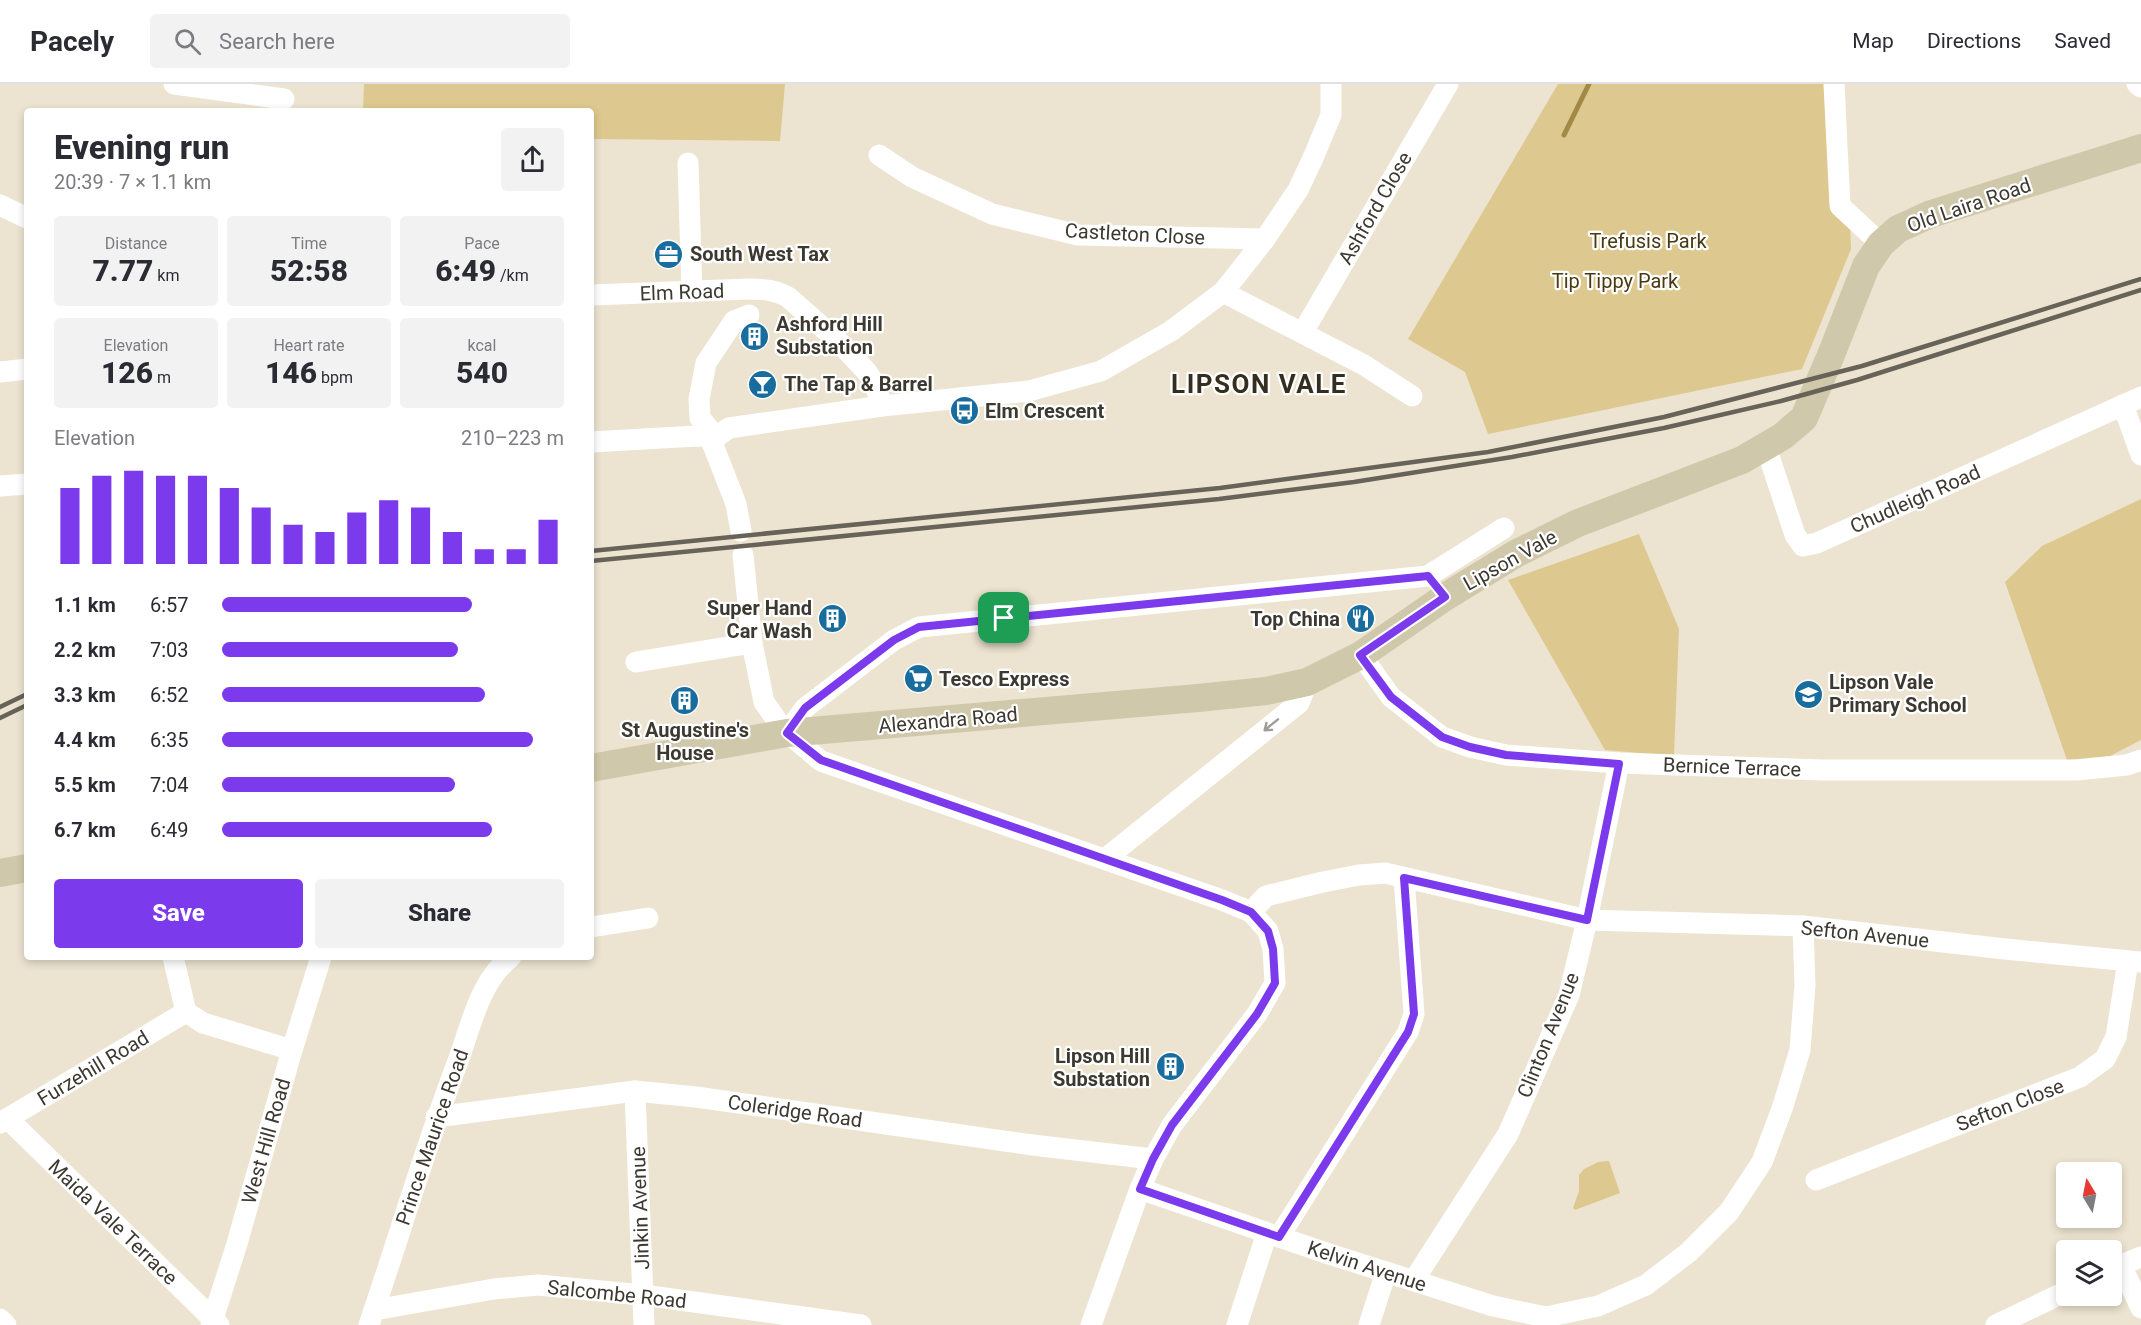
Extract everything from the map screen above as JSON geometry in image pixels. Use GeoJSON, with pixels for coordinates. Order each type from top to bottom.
{"type":"FeatureCollection","features":[{"type":"Feature","properties":{"kind":"main road","name":"Old Laira Road"},"geometry":{"type":"LineString","coordinates":[[1804,418],[1832,355],[1866,266],[1881,244],[1898,229],[1931,214],[2141,148]]}},
{"type":"Feature","properties":{"kind":"main road","name":"Lipson Vale"},"geometry":{"type":"LineString","coordinates":[[1307,682],[1360,655],[1437,586],[1516,553],[1578,523],[1742,460],[1783,436],[1804,418]]}},
{"type":"Feature","properties":{"kind":"main road","name":"Alexandra Road"},"geometry":{"type":"LineString","coordinates":[[594,767],[787,733],[1221,696],[1266,691],[1307,682]]}},
{"type":"Feature","properties":{"kind":"main road"},"geometry":{"type":"LineString","coordinates":[[0,873],[24,869]]}},
{"type":"Feature","properties":{"kind":"street"},"geometry":{"type":"LineString","coordinates":[[174,84],[284,99]]}},
{"type":"Feature","properties":{"kind":"street"},"geometry":{"type":"LineString","coordinates":[[741,531],[736,504],[713,445],[716,437],[729,428],[882,406],[1029,391],[1101,371],[1171,331],[1223,292],[1265,239],[1298,190],[1330,115],[1331,84]]}},
{"type":"Feature","properties":{"kind":"street","name":"Ashford Close"},"geometry":{"type":"LineString","coordinates":[[1303,332],[1448,84]]}},
{"type":"Feature","properties":{"kind":"street"},"geometry":{"type":"LineString","coordinates":[[1834,84],[1840,206],[1881,244]]}},
{"type":"Feature","properties":{"kind":"street"},"geometry":{"type":"LineString","coordinates":[[2136,84],[2141,87]]}},
{"type":"Feature","properties":{"kind":"street","name":"Castleton Close"},"geometry":{"type":"LineString","coordinates":[[879,155],[912,177],[992,214],[1078,235],[1265,239]]}},
{"type":"Feature","properties":{"kind":"street"},"geometry":{"type":"LineString","coordinates":[[688,163],[692,292]]}},
{"type":"Feature","properties":{"kind":"street"},"geometry":{"type":"LineString","coordinates":[[0,205],[24,217]]}},
{"type":"Feature","properties":{"kind":"street","name":"Elm Road"},"geometry":{"type":"LineString","coordinates":[[594,296],[773,290],[788,297],[838,341],[867,372],[875,384],[882,406]]}},
{"type":"Feature","properties":{"kind":"street"},"geometry":{"type":"LineString","coordinates":[[1223,292],[1364,365],[1412,396]]}},
{"type":"Feature","properties":{"kind":"street"},"geometry":{"type":"LineString","coordinates":[[716,437],[699,418],[699,399],[706,363],[729,326],[739,318],[749,315]]}},
{"type":"Feature","properties":{"kind":"street"},"geometry":{"type":"LineString","coordinates":[[0,372],[24,369]]}},
{"type":"Feature","properties":{"kind":"street"},"geometry":{"type":"LineString","coordinates":[[2132,401],[2141,455]]}},
{"type":"Feature","properties":{"kind":"street","name":"Chudleigh Road"},"geometry":{"type":"LineString","coordinates":[[1766,447],[1795,535],[1803,546],[1817,543],[2132,401]]}},
{"type":"Feature","properties":{"kind":"street"},"geometry":{"type":"LineString","coordinates":[[594,442],[716,437]]}},
{"type":"Feature","properties":{"kind":"street"},"geometry":{"type":"LineString","coordinates":[[0,486],[24,484]]}},
{"type":"Feature","properties":{"kind":"street"},"geometry":{"type":"LineString","coordinates":[[787,733],[805,708],[894,640],[919,627],[1437,586],[1504,528]]}},
{"type":"Feature","properties":{"kind":"street"},"geometry":{"type":"LineString","coordinates":[[743,555],[752,643],[764,702],[787,733],[821,760],[1251,912],[1268,931],[1273,949],[1275,983],[1257,1014],[1172,1125],[1153,1159],[1091,1325]]}},
{"type":"Feature","properties":{"kind":"street"},"geometry":{"type":"LineString","coordinates":[[636,662],[752,643]]}},
{"type":"Feature","properties":{"kind":"street","name":"Bernice Terrace"},"geometry":{"type":"LineString","coordinates":[[1360,655],[1391,697],[1442,737],[1470,747],[1506,755],[1619,764],[1824,770],[2077,770],[2127,765],[2141,760]]}},
{"type":"Feature","properties":{"kind":"street"},"geometry":{"type":"LineString","coordinates":[[1105,859],[1299,703],[1307,682]]}},
{"type":"Feature","properties":{"kind":"street","name":"Clinton Avenue"},"geometry":{"type":"LineString","coordinates":[[1414,1280],[1508,1134],[1569,995],[1619,764]]}},
{"type":"Feature","properties":{"kind":"street","name":"Sefton Avenue"},"geometry":{"type":"LineString","coordinates":[[1251,912],[1266,896],[1359,875],[1385,873],[1587,920],[1803,926],[2134,962]]}},
{"type":"Feature","properties":{"kind":"street"},"geometry":{"type":"LineString","coordinates":[[1237,1325],[1273,1235],[1408,1032],[1414,1014],[1404,878]]}},
{"type":"Feature","properties":{"kind":"street"},"geometry":{"type":"LineString","coordinates":[[594,927],[648,918]]}},
{"type":"Feature","properties":{"kind":"street","name":"Kelvin Avenue"},"geometry":{"type":"LineString","coordinates":[[1140,1189],[1273,1235],[1493,1306],[1546,1317],[1598,1306],[1646,1285],[1689,1252],[1729,1212],[1762,1162],[1784,1106],[1800,1050],[1805,985],[1803,926]]}},
{"type":"Feature","properties":{"kind":"street"},"geometry":{"type":"LineString","coordinates":[[174,960],[186,1012],[204,1023],[292,1050]]}},
{"type":"Feature","properties":{"kind":"street","name":"West Hill Road"},"geometry":{"type":"LineString","coordinates":[[214,1323],[320,960]]}},
{"type":"Feature","properties":{"kind":"street","name":"Prince Maurice Road"},"geometry":{"type":"LineString","coordinates":[[371,1318],[436,1117],[483,994],[493,974],[508,960]]}},
{"type":"Feature","properties":{"kind":"street","name":"Sefton Close"},"geometry":{"type":"LineString","coordinates":[[1816,1180],[2080,1077],[2105,1059],[2116,1037],[2134,962]]}},
{"type":"Feature","properties":{"kind":"street","name":"Furzehill Road"},"geometry":{"type":"LineString","coordinates":[[4,1121],[186,1012]]}},
{"type":"Feature","properties":{"kind":"street","name":"Coleridge Road"},"geometry":{"type":"LineString","coordinates":[[436,1117],[635,1090],[1032,1145],[1153,1159]]}},
{"type":"Feature","properties":{"kind":"street","name":"Jinkin Avenue"},"geometry":{"type":"LineString","coordinates":[[635,1090],[644,1325]]}},
{"type":"Feature","properties":{"kind":"street","name":"Maida Vale Terrace"},"geometry":{"type":"LineString","coordinates":[[4,1121],[214,1323]]}},
{"type":"Feature","properties":{"kind":"street"},"geometry":{"type":"LineString","coordinates":[[2122,1265],[2141,1257]]}},
{"type":"Feature","properties":{"kind":"street"},"geometry":{"type":"LineString","coordinates":[[1369,1325],[1386,1272]]}},
{"type":"Feature","properties":{"kind":"street"},"geometry":{"type":"LineString","coordinates":[[2122,1277],[2141,1308]]}},
{"type":"Feature","properties":{"kind":"street","name":"Salcombe Road"},"geometry":{"type":"LineString","coordinates":[[371,1318],[494,1289],[538,1285],[643,1295],[861,1325]]}},
{"type":"Feature","properties":{"kind":"street"},"geometry":{"type":"LineString","coordinates":[[1996,1325],[2056,1296]]}},
{"type":"Feature","properties":{"kind":"street"},"geometry":{"type":"LineString","coordinates":[[0,1319],[6,1325]]}},
{"type":"Feature","properties":{"kind":"green space"},"geometry":{"type":"Polygon","coordinates":[[[364,84],[785,84],[780,141],[594,139],[594,108],[363,108],[364,84]]]}},
{"type":"Feature","properties":{"kind":"green space","name":"Trefusis Park"},"geometry":{"type":"Polygon","coordinates":[[[1558,84],[1841,84],[1847,139],[1851,249],[1802,369],[1488,434],[1465,372],[1408,339],[1558,84]]]}},
{"type":"Feature","properties":{"kind":"green space"},"geometry":{"type":"Polygon","coordinates":[[[2141,499],[2141,740],[2110,756],[2067,760],[2005,582],[2042,546],[2141,499]]]}},
{"type":"Feature","properties":{"kind":"green space"},"geometry":{"type":"Polygon","coordinates":[[[1639,534],[1679,629],[1674,756],[1605,750],[1508,580],[1639,534]]]}},
{"type":"Feature","properties":{"kind":"green space"},"geometry":{"type":"Polygon","coordinates":[[[1609,1161],[1620,1193],[1575,1210],[1573,1208],[1579,1191],[1579,1175],[1584,1169],[1598,1162],[1609,1161]]]}},
{"type":"Feature","properties":{"kind":"waterway"},"geometry":{"type":"LineString","coordinates":[[1564,135],[1589,84]]}},
{"type":"Feature","properties":{"kind":"railway"},"geometry":{"type":"LineString","coordinates":[[594,551],[1220,488],[1488,452],[1664,417],[1862,366],[2141,279]]}},
{"type":"Feature","properties":{"kind":"railway"},"geometry":{"type":"LineString","coordinates":[[594,561],[1219,499],[1354,482],[1512,457],[1664,428],[1781,401],[1857,380],[2141,290]]}},
{"type":"Feature","properties":{"kind":"railway"},"geometry":{"type":"LineString","coordinates":[[0,707],[24,695]]}},
{"type":"Feature","properties":{"kind":"railway"},"geometry":{"type":"LineString","coordinates":[[0,718],[24,706]]}},
{"type":"Feature","properties":{"kind":"place","name":"South West Tax"},"geometry":{"type":"Point","coordinates":[669,254]}},
{"type":"Feature","properties":{"kind":"place","name":"Ashford Hill Substation"},"geometry":{"type":"Point","coordinates":[755,336]}},
{"type":"Feature","properties":{"kind":"place","name":"The Tap & Barrel"},"geometry":{"type":"Point","coordinates":[763,384]}},
{"type":"Feature","properties":{"kind":"place","name":"Elm Crescent"},"geometry":{"type":"Point","coordinates":[964,411]}},
{"type":"Feature","properties":{"kind":"place","name":"Super Hand Car Wash"},"geometry":{"type":"Point","coordinates":[833,619]}},
{"type":"Feature","properties":{"kind":"place","name":"Top China"},"geometry":{"type":"Point","coordinates":[1361,619]}},
{"type":"Feature","properties":{"kind":"place","name":"Tesco Express"},"geometry":{"type":"Point","coordinates":[918,679]}},
{"type":"Feature","properties":{"kind":"place","name":"Lipson Vale Primary School"},"geometry":{"type":"Point","coordinates":[1808,694]}},
{"type":"Feature","properties":{"kind":"place","name":"St Augustine's House"},"geometry":{"type":"Point","coordinates":[685,700]}},
{"type":"Feature","properties":{"kind":"place","name":"Lipson Hill Substation"},"geometry":{"type":"Point","coordinates":[1171,1067]}},
{"type":"Feature","properties":{"kind":"district","name":"LIPSON VALE"},"geometry":{"type":"Point","coordinates":[1259,384]}},
{"type":"Feature","properties":{"kind":"route"},"geometry":{"type":"LineString","coordinates":[[1428,576],[1445,597],[1360,655],[1391,697],[1442,737],[1470,747],[1506,755],[1619,764],[1587,920],[1404,878],[1414,1014],[1408,1032],[1279,1237],[1140,1189],[1172,1125],[1257,1014],[1275,983],[1273,949],[1268,931],[1251,912],[821,760],[787,733],[805,708],[894,640],[919,627],[1004,618],[1428,576]]}},
{"type":"Feature","properties":{"kind":"park label","name":"Tip Tippy Park"},"geometry":{"type":"Point","coordinates":[1615,281]}}]}
